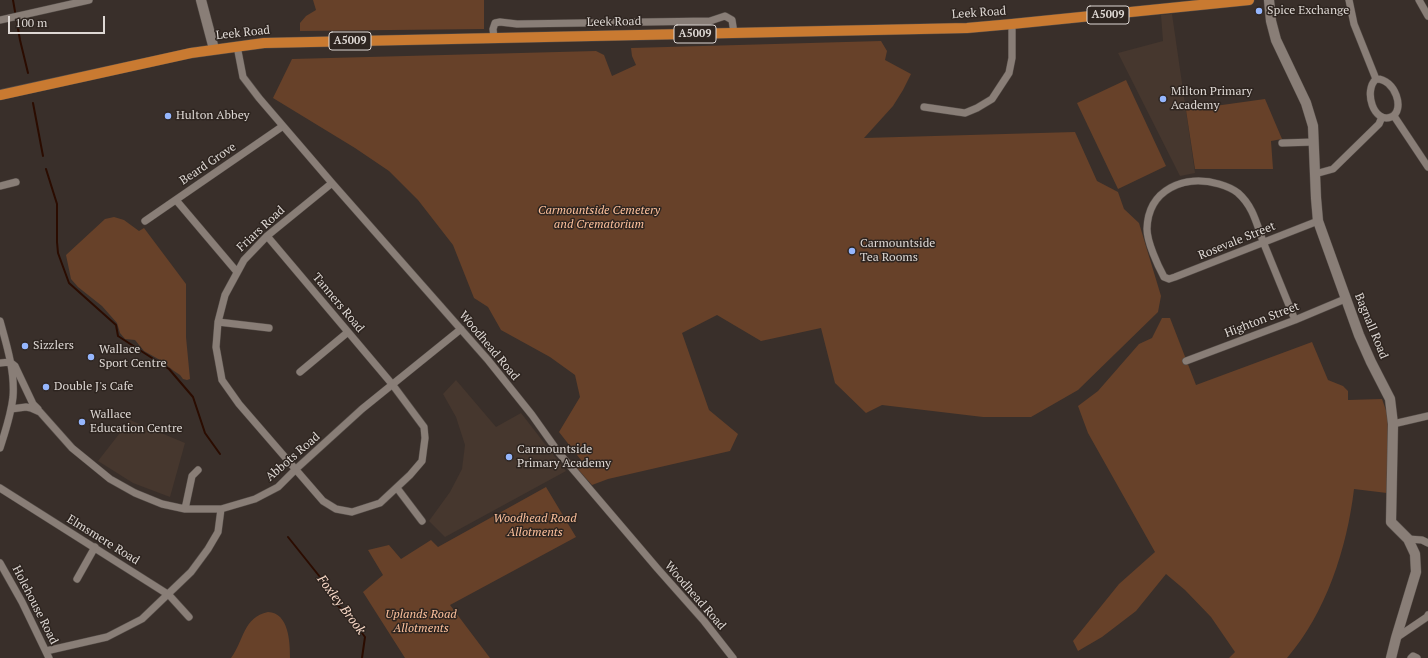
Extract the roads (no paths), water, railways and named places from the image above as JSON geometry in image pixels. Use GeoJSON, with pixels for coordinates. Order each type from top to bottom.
{"type":"FeatureCollection","features":[{"type":"Feature","properties":{"kind":"main road","name":"Leek Road"},"geometry":{"type":"LineString","coordinates":[[0,95],[184,54],[264,43],[931,29],[1012,24],[1249,0]]}},
{"type":"Feature","properties":{"kind":"street"},"geometry":{"type":"LineString","coordinates":[[0,20],[89,0]]}},
{"type":"Feature","properties":{"kind":"street"},"geometry":{"type":"LineString","coordinates":[[201,0],[214,49]]}},
{"type":"Feature","properties":{"kind":"street","name":"Bagnall Road"},"geometry":{"type":"LineString","coordinates":[[1269,0],[1271,21],[1276,40],[1310,112],[1313,126],[1318,221],[1345,299],[1371,362],[1390,399],[1393,424],[1391,522],[1408,539],[1415,554],[1416,572],[1391,658]]}},
{"type":"Feature","properties":{"kind":"street"},"geometry":{"type":"LineString","coordinates":[[1349,0],[1354,24],[1376,79]]}},
{"type":"Feature","properties":{"kind":"street"},"geometry":{"type":"LineString","coordinates":[[1419,0],[1428,16]]}},
{"type":"Feature","properties":{"kind":"street","name":"Leek Road"},"geometry":{"type":"LineString","coordinates":[[494,38],[493,29],[495,24],[500,22],[517,24],[710,21],[726,16],[732,20],[734,33]]}},
{"type":"Feature","properties":{"kind":"street"},"geometry":{"type":"LineString","coordinates":[[924,107],[965,113],[992,99],[1009,73],[1012,58],[1012,24]]}},
{"type":"Feature","properties":{"kind":"street","name":"Woodhead Road"},"geometry":{"type":"LineString","coordinates":[[237,46],[243,77],[332,183],[488,360],[527,409],[559,453],[704,621],[733,658]]}},
{"type":"Feature","properties":{"kind":"street"},"geometry":{"type":"LineString","coordinates":[[1376,79],[1385,81],[1395,90],[1398,104],[1394,116],[1386,118],[1382,117],[1372,105],[1369,97],[1370,88],[1372,82],[1376,79]]}},
{"type":"Feature","properties":{"kind":"street"},"geometry":{"type":"LineString","coordinates":[[1394,116],[1428,166]]}},
{"type":"Feature","properties":{"kind":"street"},"geometry":{"type":"LineString","coordinates":[[1315,174],[1333,169],[1379,124],[1382,117]]}},
{"type":"Feature","properties":{"kind":"street","name":"Beard Grove"},"geometry":{"type":"LineString","coordinates":[[145,221],[283,126]]}},
{"type":"Feature","properties":{"kind":"street"},"geometry":{"type":"LineString","coordinates":[[1282,144],[1314,142]]}},
{"type":"Feature","properties":{"kind":"street","name":"Rosevale Street"},"geometry":{"type":"LineString","coordinates":[[1263,242],[1257,221],[1247,203],[1237,192],[1226,186],[1209,181],[1195,180],[1182,182],[1165,190],[1152,206],[1148,220],[1147,230],[1149,240],[1164,277],[1169,279],[1318,221]]}},
{"type":"Feature","properties":{"kind":"street"},"geometry":{"type":"LineString","coordinates":[[0,186],[16,182]]}},
{"type":"Feature","properties":{"kind":"street","name":"Friars Road"},"geometry":{"type":"LineString","coordinates":[[332,183],[267,236],[244,260],[237,272],[225,296],[218,322],[216,347],[222,380],[239,404],[323,501],[336,509],[352,512],[380,503],[397,488]]}},
{"type":"Feature","properties":{"kind":"street"},"geometry":{"type":"LineString","coordinates":[[176,200],[237,272]]}},
{"type":"Feature","properties":{"kind":"street","name":"Tanners Road"},"geometry":{"type":"LineString","coordinates":[[267,236],[392,384],[424,427],[425,438],[422,461],[397,488]]}},
{"type":"Feature","properties":{"kind":"street"},"geometry":{"type":"LineString","coordinates":[[1263,242],[1295,320]]}},
{"type":"Feature","properties":{"kind":"street","name":"Highton Street"},"geometry":{"type":"LineString","coordinates":[[1186,361],[1295,320],[1345,299]]}},
{"type":"Feature","properties":{"kind":"street","name":"Abbots Road"},"geometry":{"type":"LineString","coordinates":[[0,322],[13,381],[11,409],[0,448]]}},
{"type":"Feature","properties":{"kind":"street"},"geometry":{"type":"LineString","coordinates":[[218,322],[269,328]]}},
{"type":"Feature","properties":{"kind":"street","name":"Abbots Road"},"geometry":{"type":"LineString","coordinates":[[10,362],[14,366],[33,404],[72,448],[110,479],[135,493],[162,504],[185,509],[221,509],[255,499],[278,487],[296,469],[392,384],[461,329]]}},
{"type":"Feature","properties":{"kind":"street"},"geometry":{"type":"LineString","coordinates":[[300,372],[348,332]]}},
{"type":"Feature","properties":{"kind":"street"},"geometry":{"type":"LineString","coordinates":[[0,363],[10,362]]}},
{"type":"Feature","properties":{"kind":"street"},"geometry":{"type":"LineString","coordinates":[[11,409],[26,407],[40,412]]}},
{"type":"Feature","properties":{"kind":"street"},"geometry":{"type":"LineString","coordinates":[[1393,424],[1428,416]]}},
{"type":"Feature","properties":{"kind":"street"},"geometry":{"type":"LineString","coordinates":[[185,509],[192,476],[198,470]]}},
{"type":"Feature","properties":{"kind":"street","name":"Elmsmere Road"},"geometry":{"type":"LineString","coordinates":[[0,488],[169,595],[189,617]]}},
{"type":"Feature","properties":{"kind":"street"},"geometry":{"type":"LineString","coordinates":[[397,488],[422,521]]}},
{"type":"Feature","properties":{"kind":"street"},"geometry":{"type":"LineString","coordinates":[[48,655],[107,638],[142,619],[192,572],[218,532],[221,509]]}},
{"type":"Feature","properties":{"kind":"street"},"geometry":{"type":"LineString","coordinates":[[1408,539],[1422,540],[1428,543]]}},
{"type":"Feature","properties":{"kind":"street"},"geometry":{"type":"LineString","coordinates":[[77,579],[95,547]]}},
{"type":"Feature","properties":{"kind":"street","name":"Holehouse Road"},"geometry":{"type":"LineString","coordinates":[[0,563],[22,602],[48,655]]}},
{"type":"Feature","properties":{"kind":"street"},"geometry":{"type":"LineString","coordinates":[[1396,638],[1428,615]]}},
{"type":"Feature","properties":{"kind":"street"},"geometry":{"type":"LineString","coordinates":[[1412,658],[1413,656],[1417,658]]}},
{"type":"Feature","properties":{"kind":"waterway","name":"Foxley Brook"},"geometry":{"type":"LineString","coordinates":[[13,0],[28,73]]}},
{"type":"Feature","properties":{"kind":"waterway","name":"Foxley Brook"},"geometry":{"type":"LineString","coordinates":[[33,103],[43,156]]}},
{"type":"Feature","properties":{"kind":"waterway","name":"Foxley Brook"},"geometry":{"type":"LineString","coordinates":[[46,169],[57,204],[58,253],[69,283],[116,325],[118,336],[169,369],[193,397],[205,433],[220,454]]}},
{"type":"Feature","properties":{"kind":"waterway","name":"Foxley Brook"},"geometry":{"type":"LineString","coordinates":[[288,537],[328,587],[338,606],[351,616],[365,637],[362,658]]}},
{"type":"Feature","properties":{"kind":"place","name":"Spice Exchange"},"geometry":{"type":"Point","coordinates":[1259,11]}},
{"type":"Feature","properties":{"kind":"place","name":"Milton Primary Academy"},"geometry":{"type":"Point","coordinates":[1163,99]}},
{"type":"Feature","properties":{"kind":"place","name":"Hulton Abbey"},"geometry":{"type":"Point","coordinates":[168,116]}},
{"type":"Feature","properties":{"kind":"place","name":"Carmountside Tea Rooms"},"geometry":{"type":"Point","coordinates":[852,251]}},
{"type":"Feature","properties":{"kind":"place","name":"Sizzlers"},"geometry":{"type":"Point","coordinates":[25,346]}},
{"type":"Feature","properties":{"kind":"place","name":"Wallace Sport Centre"},"geometry":{"type":"Point","coordinates":[91,357]}},
{"type":"Feature","properties":{"kind":"place","name":"Double J's Cafe"},"geometry":{"type":"Point","coordinates":[46,387]}},
{"type":"Feature","properties":{"kind":"place","name":"Wallace Education Centre"},"geometry":{"type":"Point","coordinates":[82,422]}},
{"type":"Feature","properties":{"kind":"place","name":"Carmountside Primary Academy"},"geometry":{"type":"Point","coordinates":[509,457]}},
{"type":"Feature","properties":{"kind":"park label","name":"Carmountside Cemetery and Crematorium"},"geometry":{"type":"Point","coordinates":[599,218]}},
{"type":"Feature","properties":{"kind":"park label","name":"Woodhead Road Allotments"},"geometry":{"type":"Point","coordinates":[535,526]}},
{"type":"Feature","properties":{"kind":"park label","name":"Uplands Road Allotments"},"geometry":{"type":"Point","coordinates":[421,622]}}]}
